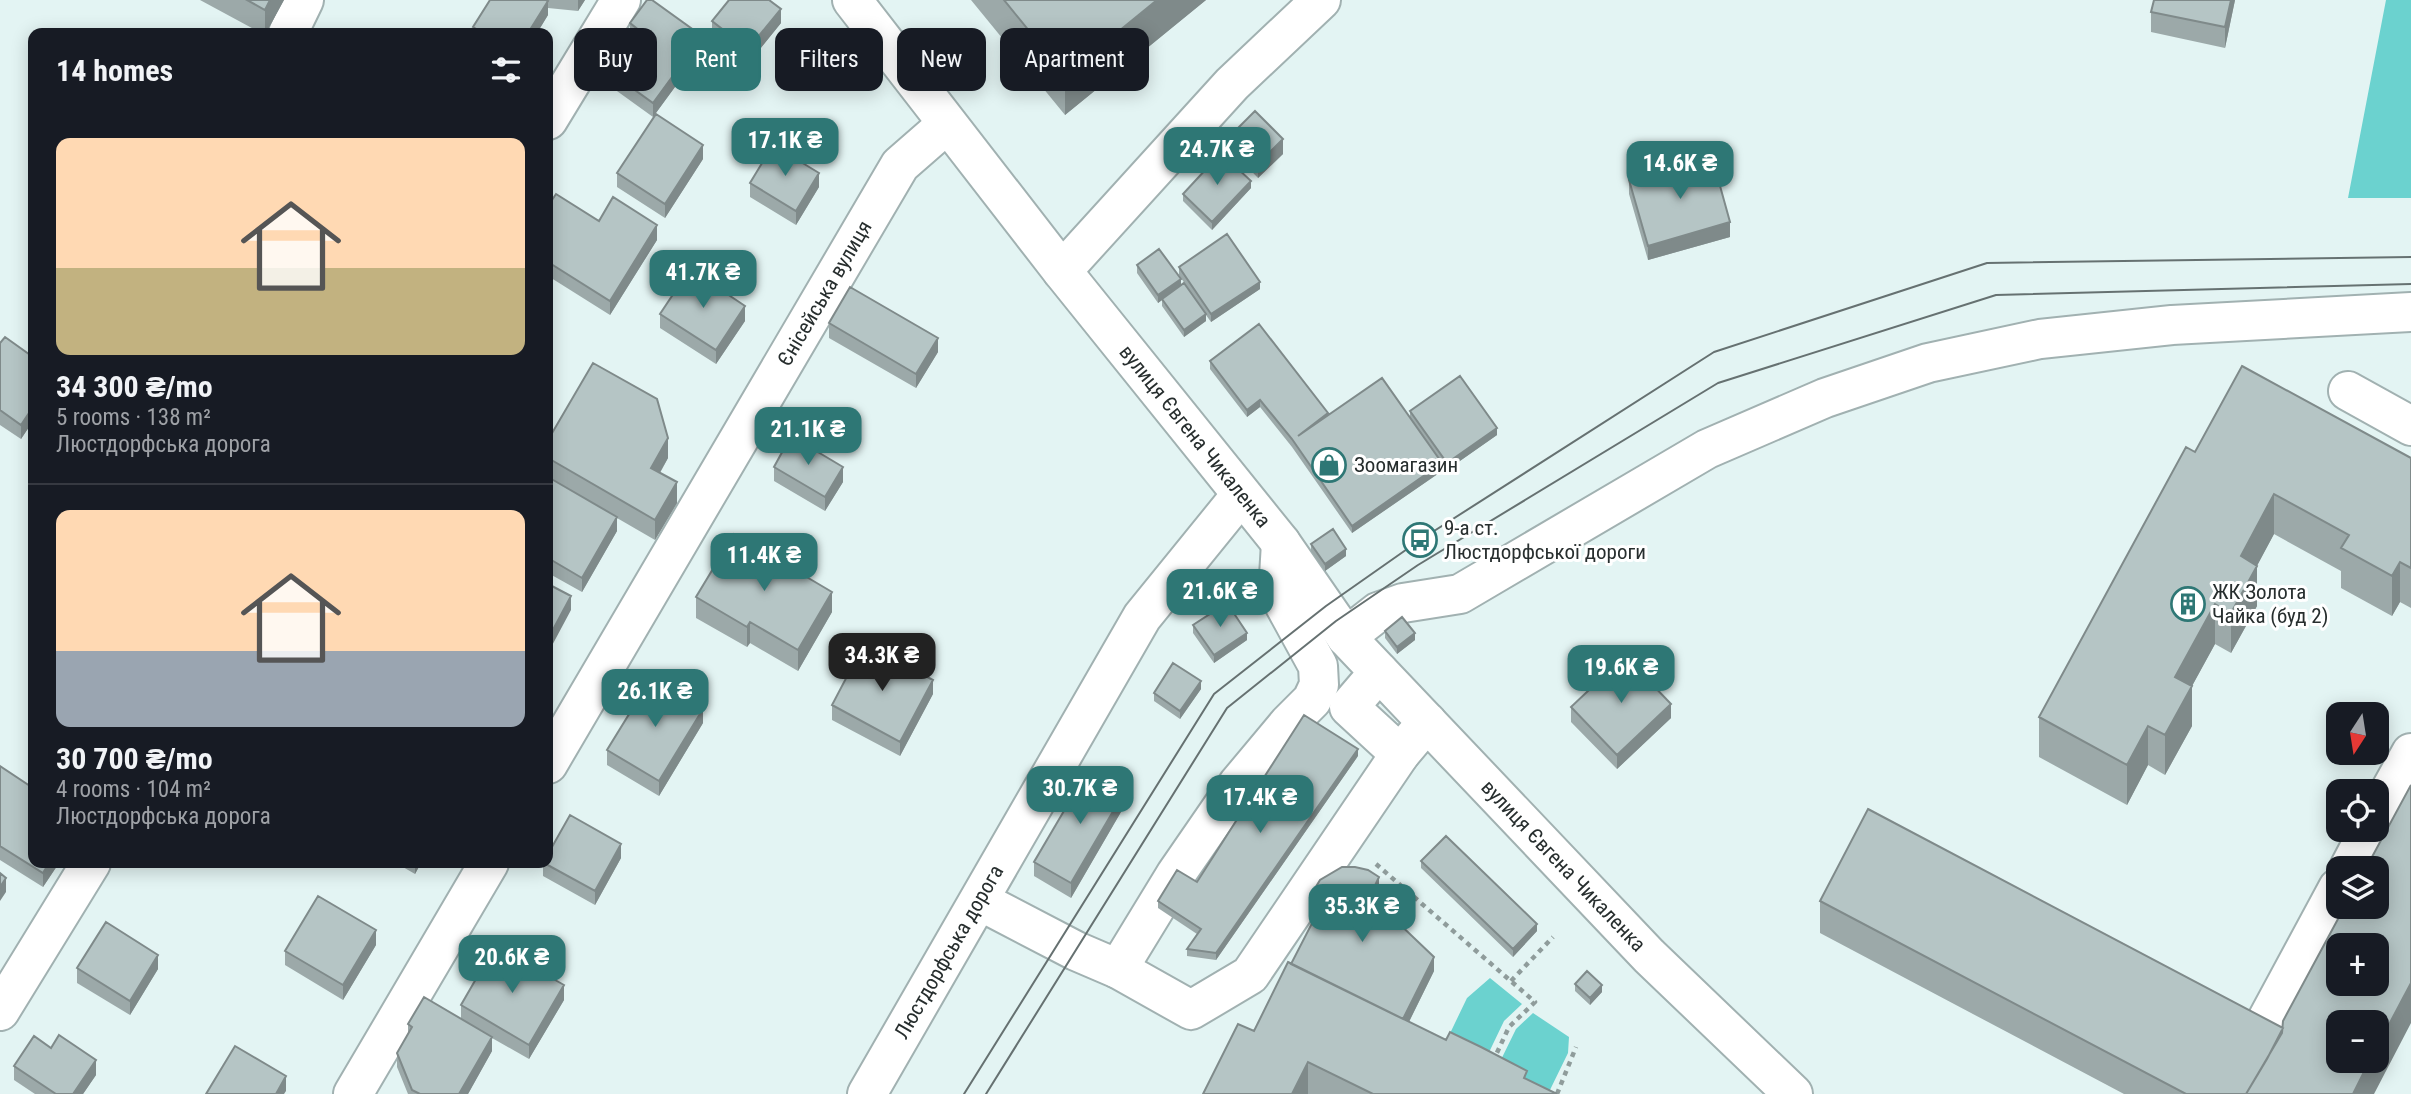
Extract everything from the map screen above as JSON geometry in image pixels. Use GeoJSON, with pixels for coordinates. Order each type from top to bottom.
{"type":"FeatureCollection","features":[{"type":"Feature","properties":{"kind":"street"},"geometry":{"type":"LineString","coordinates":[[290,28],[304,0]]}},
{"type":"Feature","properties":{"kind":"street"},"geometry":{"type":"LineString","coordinates":[[553,112],[621,0]]}},
{"type":"Feature","properties":{"kind":"street","name":"вулиця Євгена Чикаленка"},"geometry":{"type":"LineString","coordinates":[[852,0],[1062,271],[1281,543],[1346,637],[1649,956],[1793,1094]]}},
{"type":"Feature","properties":{"kind":"street"},"geometry":{"type":"LineString","coordinates":[[1062,271],[1232,84],[1321,0]]}},
{"type":"Feature","properties":{"kind":"street","name":"Єнісейська вулиця"},"geometry":{"type":"LineString","coordinates":[[553,755],[900,165],[947,124]]}},
{"type":"Feature","properties":{"kind":"street"},"geometry":{"type":"LineString","coordinates":[[1346,637],[1378,612],[1403,603],[1460,594],[1707,449],[1825,398],[1928,363],[2040,339],[2172,325],[2411,313]]}},
{"type":"Feature","properties":{"kind":"street"},"geometry":{"type":"LineString","coordinates":[[2348,391],[2411,426]]}},
{"type":"Feature","properties":{"kind":"street","name":"Люстдорфська дорога"},"geometry":{"type":"LineString","coordinates":[[867,1094],[1142,617],[1241,495]]}},
{"type":"Feature","properties":{"kind":"street"},"geometry":{"type":"LineString","coordinates":[[1118,969],[1176,874],[1238,785],[1289,723],[1312,700],[1319,685],[1318,666],[1278,593],[1281,543]]}},
{"type":"Feature","properties":{"kind":"street"},"geometry":{"type":"LineString","coordinates":[[1379,672],[1349,707],[1400,754]]}},
{"type":"Feature","properties":{"kind":"street"},"geometry":{"type":"LineString","coordinates":[[980,901],[1076,951],[1118,969],[1191,1010],[1250,975],[1400,754],[1427,722]]}},
{"type":"Feature","properties":{"kind":"street"},"geometry":{"type":"LineString","coordinates":[[2389,793],[2411,753]]}},
{"type":"Feature","properties":{"kind":"street"},"geometry":{"type":"LineString","coordinates":[[0,1011],[88,868]]}},
{"type":"Feature","properties":{"kind":"street"},"geometry":{"type":"LineString","coordinates":[[354,1094],[486,868]]}},
{"type":"Feature","properties":{"kind":"street"},"geometry":{"type":"LineString","coordinates":[[2248,1055],[2326,910]]}},
{"type":"Feature","properties":{"kind":"path"},"geometry":{"type":"LineString","coordinates":[[1344,836],[1535,1002],[1510,1027],[1490,1068]]}},
{"type":"Feature","properties":{"kind":"path"},"geometry":{"type":"LineString","coordinates":[[1511,981],[1553,937]]}},
{"type":"Feature","properties":{"kind":"path"},"geometry":{"type":"LineString","coordinates":[[1557,1094],[1576,1046]]}},
{"type":"Feature","properties":{"kind":"shaded area"},"geometry":{"type":"Polygon","coordinates":[[[2386,0],[2411,0],[2411,198],[2348,198],[2386,0]]]}},
{"type":"Feature","properties":{"kind":"shaded area"},"geometry":{"type":"Polygon","coordinates":[[[1490,978],[1522,1004],[1504,1021],[1481,1069],[1442,1050],[1467,998],[1490,978]]]}},
{"type":"Feature","properties":{"kind":"shaded area"},"geometry":{"type":"Polygon","coordinates":[[[1533,1013],[1569,1037],[1568,1053],[1548,1094],[1494,1074],[1516,1029],[1533,1013]]]}},
{"type":"Feature","properties":{"kind":"building"},"geometry":{"type":"Polygon","coordinates":[[[247,0],[270,0],[265,10],[247,0]]]}},
{"type":"Feature","properties":{"kind":"building"},"geometry":{"type":"Polygon","coordinates":[[[490,0],[548,1],[531,28],[473,27],[490,0]]]}},
{"type":"Feature","properties":{"kind":"building"},"geometry":{"type":"Polygon","coordinates":[[[647,0],[652,0],[691,28],[671,28],[671,78],[653,103],[636,91],[657,91],[657,28],[636,28],[630,23],[647,0]]]}},
{"type":"Feature","properties":{"kind":"building"},"geometry":{"type":"Polygon","coordinates":[[[729,0],[769,0],[781,9],[761,33],[761,28],[721,28],[712,21],[729,0]]]}},
{"type":"Feature","properties":{"kind":"building"},"geometry":{"type":"Polygon","coordinates":[[[1004,0],[1157,0],[1123,28],[1027,28],[1004,0]]]}},
{"type":"Feature","properties":{"kind":"building"},"geometry":{"type":"Polygon","coordinates":[[[2154,0],[2231,0],[2225,27],[2151,12],[2154,0]]]}},
{"type":"Feature","properties":{"kind":"building"},"geometry":{"type":"Polygon","coordinates":[[[1255,111],[1283,139],[1258,164],[1231,135],[1255,111]]]}},
{"type":"Feature","properties":{"kind":"building"},"geometry":{"type":"Polygon","coordinates":[[[656,114],[703,145],[665,204],[617,173],[656,114]]]}},
{"type":"Feature","properties":{"kind":"building"},"geometry":{"type":"Polygon","coordinates":[[[773,145],[819,173],[796,211],[750,183],[773,145]]]}},
{"type":"Feature","properties":{"kind":"building"},"geometry":{"type":"Polygon","coordinates":[[[1221,153],[1251,181],[1212,222],[1183,194],[1221,153]]]}},
{"type":"Feature","properties":{"kind":"building"},"geometry":{"type":"Polygon","coordinates":[[[1712,157],[1730,222],[1648,246],[1629,180],[1712,157]]]}},
{"type":"Feature","properties":{"kind":"building"},"geometry":{"type":"Polygon","coordinates":[[[556,194],[599,221],[613,197],[657,225],[610,301],[553,265],[553,198],[556,194]]]}},
{"type":"Feature","properties":{"kind":"building"},"geometry":{"type":"Polygon","coordinates":[[[1227,234],[1260,282],[1211,314],[1179,267],[1227,234]]]}},
{"type":"Feature","properties":{"kind":"building"},"geometry":{"type":"Polygon","coordinates":[[[1159,249],[1181,279],[1158,295],[1137,265],[1159,249]]]}},
{"type":"Feature","properties":{"kind":"building"},"geometry":{"type":"Polygon","coordinates":[[[690,269],[745,306],[716,350],[660,314],[690,269]]]}},
{"type":"Feature","properties":{"kind":"building"},"geometry":{"type":"Polygon","coordinates":[[[1184,283],[1206,314],[1184,330],[1162,299],[1184,283]]]}},
{"type":"Feature","properties":{"kind":"building"},"geometry":{"type":"Polygon","coordinates":[[[850,287],[938,338],[916,374],[829,323],[850,287]]]}},
{"type":"Feature","properties":{"kind":"building"},"geometry":{"type":"Polygon","coordinates":[[[1259,324],[1328,413],[1298,436],[1382,378],[1442,463],[1352,526],[1292,439],[1260,400],[1247,410],[1210,361],[1259,324]]]}},
{"type":"Feature","properties":{"kind":"building"},"geometry":{"type":"Polygon","coordinates":[[[5,337],[28,353],[28,414],[21,425],[0,410],[0,343],[5,337]]]}},
{"type":"Feature","properties":{"kind":"building"},"geometry":{"type":"Polygon","coordinates":[[[593,363],[657,399],[668,438],[651,468],[677,482],[655,520],[553,461],[553,431],[593,363]]]}},
{"type":"Feature","properties":{"kind":"building","name":"ЖК Золота Чайка (буд 2)"},"geometry":{"type":"Polygon","coordinates":[[[2242,366],[2411,458],[2411,568],[2400,562],[2392,576],[2341,548],[2349,535],[2274,494],[2241,556],[2257,566],[2231,613],[2215,604],[2175,677],[2192,686],[2165,735],[2148,726],[2127,765],[2039,717],[2186,447],[2195,452],[2242,366]]]}},
{"type":"Feature","properties":{"kind":"building"},"geometry":{"type":"Polygon","coordinates":[[[1460,376],[1497,428],[1447,463],[1410,411],[1460,376]]]}},
{"type":"Feature","properties":{"kind":"building"},"geometry":{"type":"Polygon","coordinates":[[[791,436],[843,467],[825,497],[774,467],[791,436]]]}},
{"type":"Feature","properties":{"kind":"building"},"geometry":{"type":"Polygon","coordinates":[[[553,480],[617,517],[582,578],[553,561],[553,480]]]}},
{"type":"Feature","properties":{"kind":"building"},"geometry":{"type":"Polygon","coordinates":[[[1333,529],[1346,549],[1325,564],[1311,544],[1333,529]]]}},
{"type":"Feature","properties":{"kind":"building"},"geometry":{"type":"Polygon","coordinates":[[[734,534],[832,592],[798,650],[750,622],[747,627],[696,597],[734,534]]]}},
{"type":"Feature","properties":{"kind":"building"},"geometry":{"type":"Polygon","coordinates":[[[553,587],[571,596],[553,630],[553,587]]]}},
{"type":"Feature","properties":{"kind":"building"},"geometry":{"type":"Polygon","coordinates":[[[1227,603],[1247,633],[1214,655],[1193,625],[1227,603]]]}},
{"type":"Feature","properties":{"kind":"building"},"geometry":{"type":"Polygon","coordinates":[[[1402,617],[1415,633],[1397,647],[1385,631],[1402,617]]]}},
{"type":"Feature","properties":{"kind":"building"},"geometry":{"type":"Polygon","coordinates":[[[864,644],[933,680],[900,742],[832,705],[864,644]]]}},
{"type":"Feature","properties":{"kind":"building"},"geometry":{"type":"Polygon","coordinates":[[[1625,656],[1671,704],[1617,755],[1571,707],[1625,656]]]}},
{"type":"Feature","properties":{"kind":"building"},"geometry":{"type":"Polygon","coordinates":[[[1173,663],[1201,681],[1180,711],[1154,693],[1173,663]]]}},
{"type":"Feature","properties":{"kind":"building"},"geometry":{"type":"Polygon","coordinates":[[[652,677],[703,709],[659,781],[607,750],[652,677]]]}},
{"type":"Feature","properties":{"kind":"building"},"geometry":{"type":"Polygon","coordinates":[[[1304,715],[1358,749],[1216,953],[1187,949],[1201,929],[1158,901],[1177,870],[1197,882],[1304,715]]]}},
{"type":"Feature","properties":{"kind":"building"},"geometry":{"type":"Polygon","coordinates":[[[0,766],[28,785],[28,864],[0,846],[0,766]]]}},
{"type":"Feature","properties":{"kind":"building"},"geometry":{"type":"Polygon","coordinates":[[[1088,770],[1125,791],[1071,883],[1034,862],[1088,770]]]}},
{"type":"Feature","properties":{"kind":"building"},"geometry":{"type":"Polygon","coordinates":[[[2411,785],[2411,983],[2389,1024],[2389,1010],[2326,1010],[2326,1073],[2364,1073],[2353,1094],[2246,1094],[2282,1033],[2283,1021],[2326,941],[2326,996],[2389,996],[2389,933],[2330,933],[2338,919],[2389,919],[2389,856],[2373,856],[2380,842],[2389,842],[2389,826],[2411,785]]]}},
{"type":"Feature","properties":{"kind":"building"},"geometry":{"type":"Polygon","coordinates":[[[1868,809],[2283,1028],[2246,1094],[2186,1094],[1820,901],[1868,809]]]}},
{"type":"Feature","properties":{"kind":"building"},"geometry":{"type":"Polygon","coordinates":[[[570,815],[621,844],[595,891],[553,868],[553,845],[570,815]]]}},
{"type":"Feature","properties":{"kind":"building"},"geometry":{"type":"Polygon","coordinates":[[[1446,836],[1537,924],[1513,949],[1421,861],[1446,836]]]}},
{"type":"Feature","properties":{"kind":"building"},"geometry":{"type":"Polygon","coordinates":[[[1342,867],[1368,870],[1379,877],[1370,896],[1434,957],[1403,1019],[1291,964],[1323,902],[1311,895],[1320,880],[1342,867]]]}},
{"type":"Feature","properties":{"kind":"building"},"geometry":{"type":"Polygon","coordinates":[[[0,873],[6,878],[0,887],[0,873]]]}},
{"type":"Feature","properties":{"kind":"building"},"geometry":{"type":"Polygon","coordinates":[[[318,896],[376,930],[343,985],[285,951],[318,896]]]}},
{"type":"Feature","properties":{"kind":"building"},"geometry":{"type":"Polygon","coordinates":[[[106,922],[158,955],[130,1001],[77,968],[106,922]]]}},
{"type":"Feature","properties":{"kind":"building"},"geometry":{"type":"Polygon","coordinates":[[[495,946],[564,985],[529,1045],[461,1005],[495,946]]]}},
{"type":"Feature","properties":{"kind":"building"},"geometry":{"type":"Polygon","coordinates":[[[1288,962],[1446,1040],[1450,1032],[1481,1047],[1527,1071],[1524,1078],[1557,1094],[1373,1094],[1308,1062],[1292,1094],[1203,1094],[1238,1024],[1254,1031],[1288,962]]]}},
{"type":"Feature","properties":{"kind":"building"},"geometry":{"type":"Polygon","coordinates":[[[1587,971],[1602,985],[1590,998],[1575,984],[1587,971]]]}},
{"type":"Feature","properties":{"kind":"building"},"geometry":{"type":"Polygon","coordinates":[[[424,997],[492,1037],[459,1094],[420,1094],[412,1090],[397,1053],[412,1027],[408,1024],[424,997]]]}},
{"type":"Feature","properties":{"kind":"building"},"geometry":{"type":"Polygon","coordinates":[[[59,1035],[96,1060],[73,1094],[56,1094],[14,1066],[34,1036],[51,1048],[59,1035]]]}},
{"type":"Feature","properties":{"kind":"building"},"geometry":{"type":"Polygon","coordinates":[[[235,1046],[286,1076],[276,1094],[206,1094],[235,1046]]]}},
{"type":"Feature","properties":{"kind":"tram line"},"geometry":{"type":"LineString","coordinates":[[964,1094],[1214,694],[1326,606],[1420,540],[1714,352],[1987,263],[2411,257]]}},
{"type":"Feature","properties":{"kind":"tram line"},"geometry":{"type":"LineString","coordinates":[[986,1094],[1227,708],[1336,621],[1418,565],[1718,383],[1996,295],[2411,284]]}},
{"type":"Feature","properties":{"kind":"place","name":"Зоомагазин"},"geometry":{"type":"Point","coordinates":[1329,465]}},
{"type":"Feature","properties":{"kind":"place","name":"9-а ст. Люстдорфської дороги"},"geometry":{"type":"Point","coordinates":[1420,540]}},
{"type":"Feature","properties":{"kind":"place","name":"ЖК Золота Чайка (буд 2)"},"geometry":{"type":"Point","coordinates":[2188,604]}}]}
